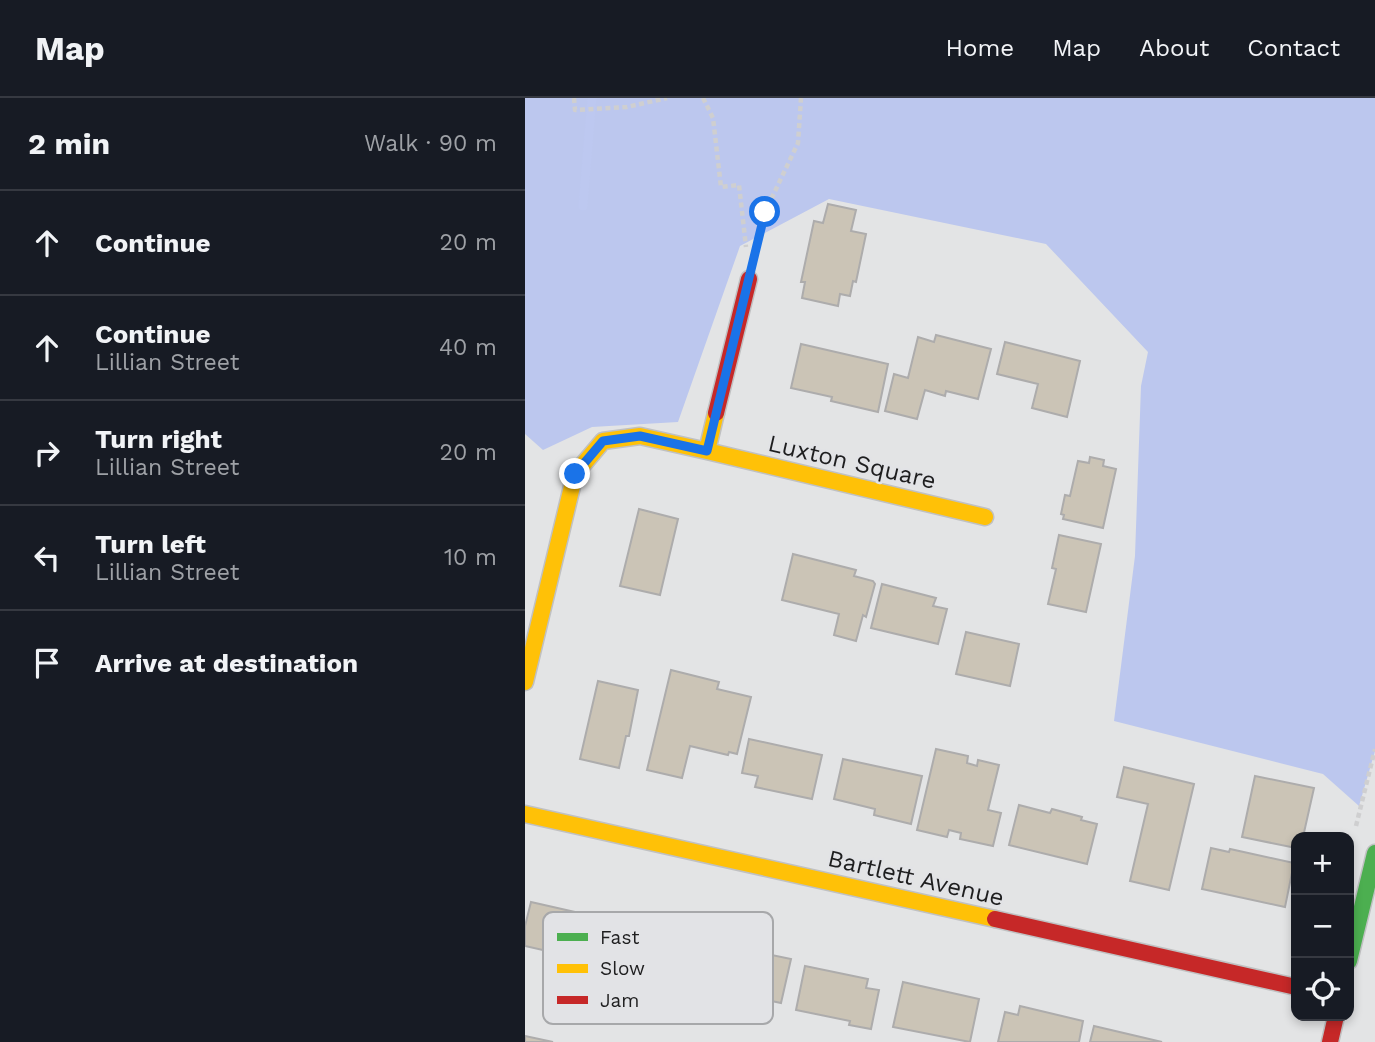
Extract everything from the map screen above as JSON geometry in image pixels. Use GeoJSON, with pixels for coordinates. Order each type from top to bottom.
{"type":"FeatureCollection","features":[{"type":"Feature","properties":{"kind":"street"},"geometry":{"type":"LineString","coordinates":[[707,451],[749,279]]}},
{"type":"Feature","properties":{"kind":"street","name":"Luxton Square"},"geometry":{"type":"LineString","coordinates":[[525,682],[575,474],[603,441],[640,436],[985,517]]}},
{"type":"Feature","properties":{"kind":"street","name":"Bartlett Avenue"},"geometry":{"type":"LineString","coordinates":[[525,814],[1291,986]]}},
{"type":"Feature","properties":{"kind":"street"},"geometry":{"type":"LineString","coordinates":[[1350,958],[1375,853]]}},
{"type":"Feature","properties":{"kind":"street"},"geometry":{"type":"LineString","coordinates":[[1330,1042],[1335,1021]]}},
{"type":"Feature","properties":{"kind":"path"},"geometry":{"type":"LineString","coordinates":[[574,98],[575,110],[627,107],[667,98]]}},
{"type":"Feature","properties":{"kind":"path"},"geometry":{"type":"LineString","coordinates":[[703,98],[713,118],[721,187],[739,185],[749,279]]}},
{"type":"Feature","properties":{"kind":"path"},"geometry":{"type":"LineString","coordinates":[[749,279],[765,212],[798,143],[801,98]]}},
{"type":"Feature","properties":{"kind":"path"},"geometry":{"type":"LineString","coordinates":[[1354,834],[1375,749]]}},
{"type":"Feature","properties":{"kind":"shaded area"},"geometry":{"type":"Polygon","coordinates":[[[525,98],[1375,98],[1375,751],[1359,806],[1323,774],[1114,721],[1135,556],[1141,386],[1148,352],[1046,244],[829,199],[740,246],[678,422],[592,427],[543,450],[525,434],[525,98]]]}},
{"type":"Feature","properties":{"kind":"building"},"geometry":{"type":"Polygon","coordinates":[[[828,204],[856,210],[851,231],[866,234],[856,282],[853,281],[850,296],[840,294],[838,306],[802,298],[805,282],[801,282],[814,221],[823,223],[828,204]]]}},
{"type":"Feature","properties":{"kind":"building"},"geometry":{"type":"Polygon","coordinates":[[[936,335],[991,349],[978,399],[946,391],[945,396],[925,390],[917,419],[885,411],[894,374],[908,378],[918,337],[934,342],[936,335]]]}},
{"type":"Feature","properties":{"kind":"building"},"geometry":{"type":"Polygon","coordinates":[[[1005,342],[1080,361],[1067,417],[1032,408],[1038,384],[997,374],[1005,342]]]}},
{"type":"Feature","properties":{"kind":"building"},"geometry":{"type":"Polygon","coordinates":[[[801,344],[888,364],[878,412],[831,401],[832,397],[791,388],[801,344]]]}},
{"type":"Feature","properties":{"kind":"building"},"geometry":{"type":"Polygon","coordinates":[[[1090,457],[1104,460],[1103,466],[1116,469],[1103,528],[1063,519],[1064,515],[1061,514],[1065,495],[1070,496],[1078,461],[1089,463],[1090,457]]]}},
{"type":"Feature","properties":{"kind":"building"},"geometry":{"type":"Polygon","coordinates":[[[639,509],[678,519],[660,595],[620,586],[639,509]]]}},
{"type":"Feature","properties":{"kind":"building"},"geometry":{"type":"Polygon","coordinates":[[[1059,535],[1101,544],[1086,612],[1048,604],[1056,569],[1052,568],[1059,535]]]}},
{"type":"Feature","properties":{"kind":"building"},"geometry":{"type":"Polygon","coordinates":[[[793,554],[856,570],[854,576],[873,581],[875,584],[866,617],[863,615],[856,641],[834,635],[839,614],[782,600],[793,554]]]}},
{"type":"Feature","properties":{"kind":"building"},"geometry":{"type":"Polygon","coordinates":[[[882,584],[936,598],[933,606],[947,609],[938,644],[871,628],[882,584]]]}},
{"type":"Feature","properties":{"kind":"building"},"geometry":{"type":"Polygon","coordinates":[[[966,632],[1019,644],[1010,686],[956,674],[966,632]]]}},
{"type":"Feature","properties":{"kind":"building"},"geometry":{"type":"Polygon","coordinates":[[[671,670],[719,682],[717,689],[751,697],[737,754],[729,752],[728,755],[690,746],[682,778],[647,770],[671,670]]]}},
{"type":"Feature","properties":{"kind":"building"},"geometry":{"type":"Polygon","coordinates":[[[598,681],[638,690],[629,736],[626,736],[619,768],[580,759],[598,681]]]}},
{"type":"Feature","properties":{"kind":"building"},"geometry":{"type":"Polygon","coordinates":[[[749,739],[822,755],[812,799],[755,787],[758,776],[742,773],[749,739]]]}},
{"type":"Feature","properties":{"kind":"building"},"geometry":{"type":"Polygon","coordinates":[[[936,749],[968,756],[967,763],[977,766],[978,760],[999,765],[988,810],[1001,813],[993,846],[960,839],[961,833],[949,830],[947,837],[917,830],[936,749]]]}},
{"type":"Feature","properties":{"kind":"building"},"geometry":{"type":"Polygon","coordinates":[[[843,759],[922,776],[911,824],[874,815],[875,809],[834,799],[843,759]]]}},
{"type":"Feature","properties":{"kind":"building"},"geometry":{"type":"Polygon","coordinates":[[[1124,767],[1194,784],[1169,890],[1130,881],[1148,804],[1117,797],[1124,767]]]}},
{"type":"Feature","properties":{"kind":"building"},"geometry":{"type":"Polygon","coordinates":[[[1255,776],[1314,788],[1304,832],[1291,832],[1291,847],[1242,837],[1255,776]]]}},
{"type":"Feature","properties":{"kind":"building"},"geometry":{"type":"Polygon","coordinates":[[[1019,805],[1050,813],[1052,809],[1097,824],[1087,864],[1009,845],[1019,805]]]}},
{"type":"Feature","properties":{"kind":"building"},"geometry":{"type":"Polygon","coordinates":[[[1211,848],[1229,852],[1230,849],[1291,862],[1285,907],[1202,889],[1211,848]]]}},
{"type":"Feature","properties":{"kind":"building"},"geometry":{"type":"Polygon","coordinates":[[[531,902],[575,912],[543,912],[543,950],[525,946],[525,926],[531,902]]]}},
{"type":"Feature","properties":{"kind":"building"},"geometry":{"type":"Polygon","coordinates":[[[773,955],[791,959],[781,1003],[773,1001],[773,955]]]}},
{"type":"Feature","properties":{"kind":"building"},"geometry":{"type":"Polygon","coordinates":[[[805,966],[868,979],[866,988],[879,990],[871,1029],[849,1025],[850,1021],[796,1010],[805,966]]]}},
{"type":"Feature","properties":{"kind":"building"},"geometry":{"type":"Polygon","coordinates":[[[903,982],[979,999],[970,1042],[893,1027],[903,982]]]}},
{"type":"Feature","properties":{"kind":"building"},"geometry":{"type":"Polygon","coordinates":[[[1020,1006],[1083,1021],[1079,1042],[998,1042],[1005,1012],[1018,1015],[1020,1006]]]}},
{"type":"Feature","properties":{"kind":"building"},"geometry":{"type":"Polygon","coordinates":[[[1094,1026],[1162,1042],[1090,1042],[1094,1026]]]}},
{"type":"Feature","properties":{"kind":"building"},"geometry":{"type":"Polygon","coordinates":[[[525,1036],[553,1042],[525,1042],[525,1036]]]}},
{"type":"Feature","properties":{"kind":"waterway"},"geometry":{"type":"LineString","coordinates":[[583,206],[592,98]]}},
{"type":"Feature","properties":{"kind":"traffic: fast"},"geometry":{"type":"LineString","coordinates":[[1350,958],[1375,853]]}},
{"type":"Feature","properties":{"kind":"traffic: slow"},"geometry":{"type":"LineString","coordinates":[[525,682],[575,474],[603,441],[640,436],[707,451],[716,413]]}},
{"type":"Feature","properties":{"kind":"traffic: slow"},"geometry":{"type":"LineString","coordinates":[[707,451],[985,517]]}},
{"type":"Feature","properties":{"kind":"traffic: slow"},"geometry":{"type":"LineString","coordinates":[[525,814],[995,919]]}},
{"type":"Feature","properties":{"kind":"traffic: jam"},"geometry":{"type":"LineString","coordinates":[[716,413],[749,279]]}},
{"type":"Feature","properties":{"kind":"traffic: jam"},"geometry":{"type":"LineString","coordinates":[[995,919],[1291,986]]}},
{"type":"Feature","properties":{"kind":"traffic: jam"},"geometry":{"type":"LineString","coordinates":[[1330,1042],[1335,1021]]}},
{"type":"Feature","properties":{"kind":"route"},"geometry":{"type":"LineString","coordinates":[[575,474],[603,441],[640,436],[707,451],[765,212]]}}]}
